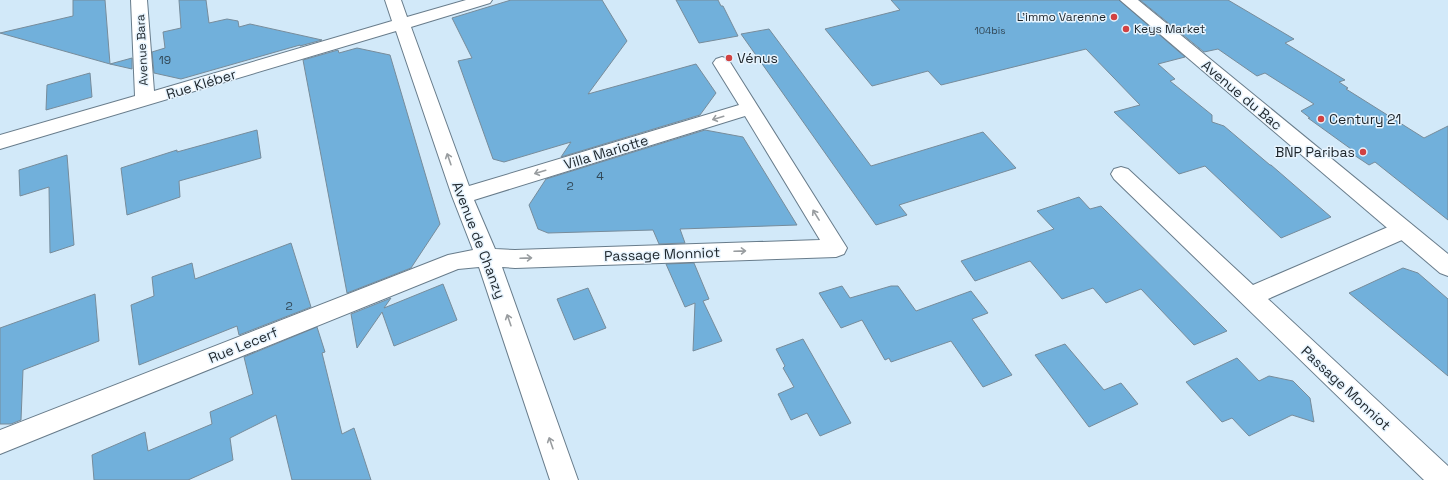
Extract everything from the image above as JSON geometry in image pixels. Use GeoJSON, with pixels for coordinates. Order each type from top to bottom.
{"type":"FeatureCollection","features":[{"type":"Feature","properties":{"kind":"street","name":"Avenue Bara"},"geometry":{"type":"LineString","coordinates":[[139,0],[145,100]]}},
{"type":"Feature","properties":{"kind":"street","name":"Avenue de Chanzy"},"geometry":{"type":"LineString","coordinates":[[393,0],[462,196],[487,257],[564,480]]}},
{"type":"Feature","properties":{"kind":"street","name":"Rue Kléber"},"geometry":{"type":"LineString","coordinates":[[0,142],[484,0]]}},
{"type":"Feature","properties":{"kind":"street","name":"Avenue du Bac"},"geometry":{"type":"LineString","coordinates":[[1128,0],[1448,267]]}},
{"type":"Feature","properties":{"kind":"street"},"geometry":{"type":"LineString","coordinates":[[722,63],[750,108]]}},
{"type":"Feature","properties":{"kind":"street","name":"Villa Mariotte"},"geometry":{"type":"LineString","coordinates":[[462,196],[750,108]]}},
{"type":"Feature","properties":{"kind":"street","name":"Passage Monniot"},"geometry":{"type":"LineString","coordinates":[[487,257],[515,259],[836,248],[750,108]]}},
{"type":"Feature","properties":{"kind":"street","name":"Passage Monniot"},"geometry":{"type":"LineString","coordinates":[[1121,174],[1443,480]]}},
{"type":"Feature","properties":{"kind":"street"},"geometry":{"type":"LineString","coordinates":[[1249,297],[1403,230]]}},
{"type":"Feature","properties":{"kind":"street","name":"Rue Lecerf"},"geometry":{"type":"LineString","coordinates":[[0,442],[456,260],[487,257]]}},
{"type":"Feature","properties":{"kind":"building"},"geometry":{"type":"Polygon","coordinates":[[[73,0],[105,0],[110,64],[0,33],[73,16],[73,0]]]}},
{"type":"Feature","properties":{"kind":"building"},"geometry":{"type":"Polygon","coordinates":[[[179,0],[206,0],[209,23],[227,19],[238,21],[239,27],[250,24],[322,40],[181,79],[154,73],[152,52],[165,48],[163,32],[181,28],[179,0]]]}},
{"type":"Feature","properties":{"kind":"building"},"geometry":{"type":"Polygon","coordinates":[[[511,0],[602,0],[627,41],[588,94],[696,64],[716,93],[700,115],[561,157],[571,142],[504,162],[493,159],[458,61],[472,58],[452,18],[511,0]]]}},
{"type":"Feature","properties":{"kind":"building"},"geometry":{"type":"Polygon","coordinates":[[[676,0],[718,0],[721,6],[723,6],[738,36],[699,43],[676,0]]]}},
{"type":"Feature","properties":{"kind":"building"},"geometry":{"type":"Polygon","coordinates":[[[891,0],[1119,0],[1185,57],[1158,64],[1175,79],[1170,81],[1212,115],[1212,122],[1224,126],[1331,217],[1281,238],[1205,166],[1179,174],[1114,112],[1140,105],[1086,49],[941,85],[928,71],[872,86],[825,29],[900,10],[891,0]]]}},
{"type":"Feature","properties":{"kind":"building"},"geometry":{"type":"Polygon","coordinates":[[[1140,0],[1228,0],[1294,39],[1285,43],[1345,80],[1339,82],[1348,88],[1346,89],[1424,138],[1448,126],[1448,220],[1375,162],[1369,165],[1348,151],[1351,149],[1308,118],[1310,118],[1301,111],[1314,104],[1265,73],[1257,76],[1218,49],[1204,52],[1140,0]]]}},
{"type":"Feature","properties":{"kind":"building"},"geometry":{"type":"Polygon","coordinates":[[[769,29],[871,166],[983,132],[1016,168],[899,205],[907,215],[876,225],[741,34],[769,29]]]}},
{"type":"Feature","properties":{"kind":"building"},"geometry":{"type":"Polygon","coordinates":[[[357,48],[390,55],[440,224],[411,268],[347,293],[303,60],[338,50],[339,53],[357,48]]]}},
{"type":"Feature","properties":{"kind":"building"},"geometry":{"type":"Polygon","coordinates":[[[132,58],[132,69],[110,64],[132,58]]]}},
{"type":"Feature","properties":{"kind":"building"},"geometry":{"type":"Polygon","coordinates":[[[90,73],[92,97],[46,110],[47,85],[90,73]]]}},
{"type":"Feature","properties":{"kind":"building"},"geometry":{"type":"Polygon","coordinates":[[[257,130],[261,158],[179,181],[180,197],[127,215],[121,168],[177,150],[177,152],[257,130]]]}},
{"type":"Feature","properties":{"kind":"building"},"geometry":{"type":"Polygon","coordinates":[[[705,130],[743,137],[797,225],[680,229],[685,243],[659,244],[653,230],[548,233],[538,229],[529,205],[546,179],[705,130]]]}},
{"type":"Feature","properties":{"kind":"building"},"geometry":{"type":"Polygon","coordinates":[[[67,155],[74,245],[50,253],[49,187],[20,196],[19,170],[67,155]]]}},
{"type":"Feature","properties":{"kind":"building"},"geometry":{"type":"Polygon","coordinates":[[[1079,197],[1090,209],[1101,206],[1227,331],[1194,345],[1141,289],[1106,303],[1093,288],[1062,299],[1030,261],[975,281],[961,261],[1054,229],[1037,211],[1079,197]]]}},
{"type":"Feature","properties":{"kind":"building"},"geometry":{"type":"Polygon","coordinates":[[[291,243],[311,307],[239,335],[237,326],[139,365],[131,305],[154,296],[152,277],[192,263],[195,279],[291,243]]]}},
{"type":"Feature","properties":{"kind":"building"},"geometry":{"type":"Polygon","coordinates":[[[694,263],[709,299],[703,301],[722,341],[693,351],[695,303],[685,307],[666,264],[694,263]]]}},
{"type":"Feature","properties":{"kind":"building"},"geometry":{"type":"Polygon","coordinates":[[[1403,268],[1418,273],[1448,299],[1448,376],[1349,293],[1403,268]]]}},
{"type":"Feature","properties":{"kind":"building"},"geometry":{"type":"Polygon","coordinates":[[[443,284],[457,320],[394,346],[382,312],[357,348],[351,314],[391,298],[384,308],[443,284]]]}},
{"type":"Feature","properties":{"kind":"building"},"geometry":{"type":"Polygon","coordinates":[[[842,286],[850,298],[891,286],[898,286],[916,311],[971,291],[988,313],[972,319],[1012,375],[983,387],[951,341],[891,362],[889,358],[885,360],[862,320],[841,328],[819,293],[842,286]]]}},
{"type":"Feature","properties":{"kind":"building"},"geometry":{"type":"Polygon","coordinates":[[[588,288],[606,328],[574,340],[557,299],[588,288]]]}},
{"type":"Feature","properties":{"kind":"building"},"geometry":{"type":"Polygon","coordinates":[[[95,294],[99,341],[23,370],[21,420],[11,424],[0,424],[0,328],[95,294]]]}},
{"type":"Feature","properties":{"kind":"building"},"geometry":{"type":"Polygon","coordinates":[[[317,327],[325,352],[322,353],[342,434],[354,428],[371,480],[292,480],[276,415],[230,438],[233,460],[188,480],[94,480],[92,455],[145,432],[148,451],[212,424],[210,412],[253,394],[244,357],[317,327]]]}},
{"type":"Feature","properties":{"kind":"building"},"geometry":{"type":"Polygon","coordinates":[[[803,339],[851,423],[820,436],[807,413],[791,420],[778,394],[794,387],[783,368],[785,366],[776,349],[803,339]]]}},
{"type":"Feature","properties":{"kind":"building"},"geometry":{"type":"Polygon","coordinates":[[[1065,344],[1104,390],[1121,383],[1138,404],[1089,427],[1035,355],[1065,344]]]}},
{"type":"Feature","properties":{"kind":"building"},"geometry":{"type":"Polygon","coordinates":[[[1237,358],[1259,381],[1269,376],[1293,381],[1310,398],[1314,422],[1292,415],[1249,436],[1232,418],[1222,422],[1186,382],[1237,358]]]}},
{"type":"Feature","properties":{"kind":"place","name":"L'immo Varenne"},"geometry":{"type":"Point","coordinates":[1114,17]}},
{"type":"Feature","properties":{"kind":"place","name":"Keys Market"},"geometry":{"type":"Point","coordinates":[1126,29]}},
{"type":"Feature","properties":{"kind":"place","name":"Vénus"},"geometry":{"type":"Point","coordinates":[729,58]}},
{"type":"Feature","properties":{"kind":"place","name":"Century 21"},"geometry":{"type":"Point","coordinates":[1321,119]}},
{"type":"Feature","properties":{"kind":"place","name":"BNP Paribas"},"geometry":{"type":"Point","coordinates":[1363,152]}}]}
